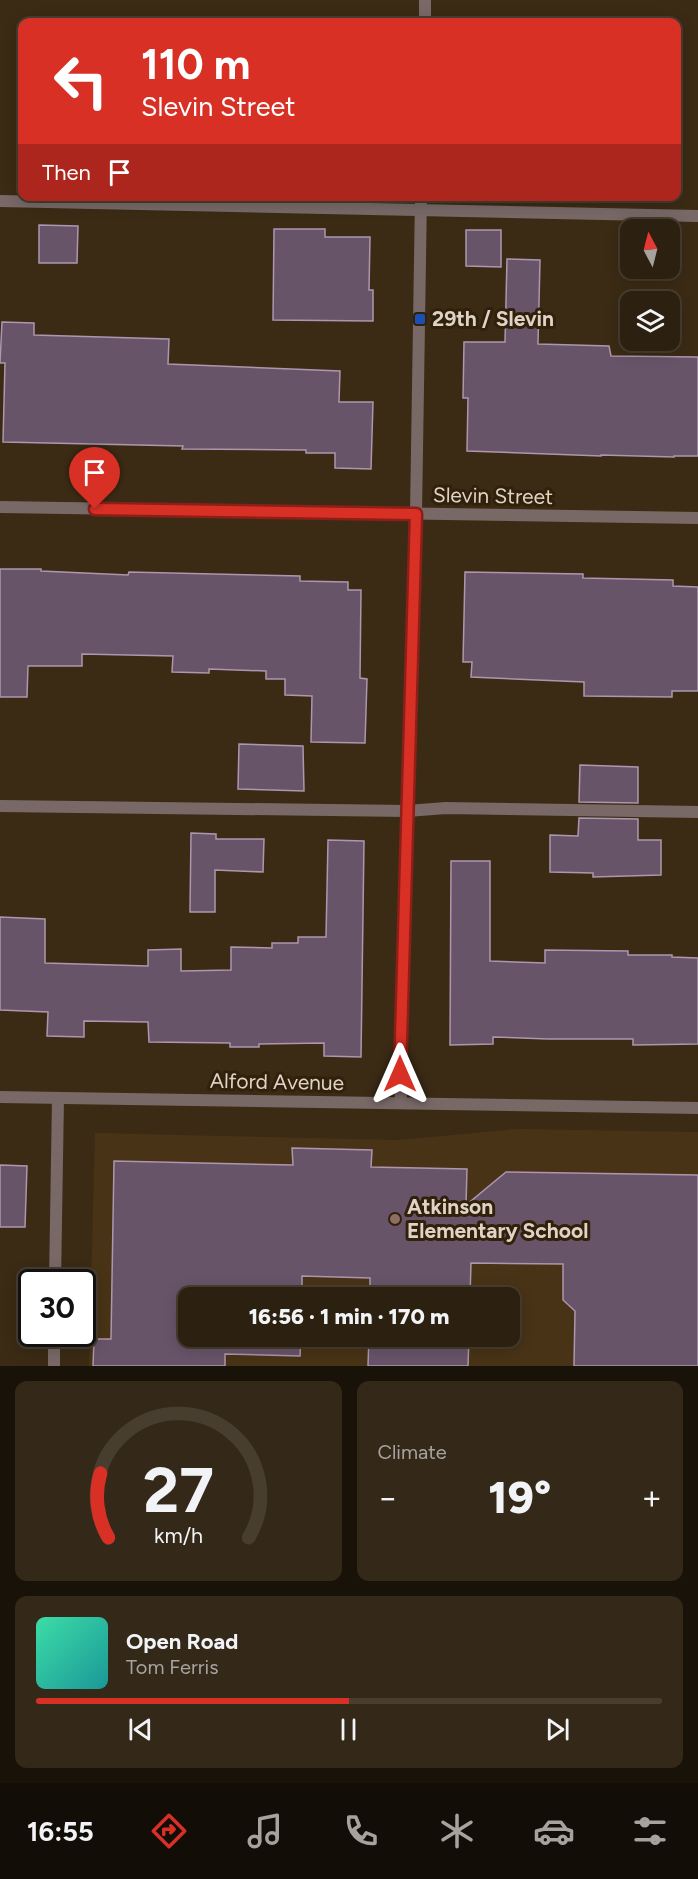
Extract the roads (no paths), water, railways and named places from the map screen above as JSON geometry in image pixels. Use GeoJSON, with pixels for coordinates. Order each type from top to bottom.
{"type":"FeatureCollection","features":[{"type":"Feature","properties":{"kind":"street"},"geometry":{"type":"LineString","coordinates":[[424,18],[425,0]]}},
{"type":"Feature","properties":{"kind":"street"},"geometry":{"type":"LineString","coordinates":[[0,201],[698,216]]}},
{"type":"Feature","properties":{"kind":"street"},"geometry":{"type":"LineString","coordinates":[[401,1103],[400,1059],[416,514],[421,201]]}},
{"type":"Feature","properties":{"kind":"street","name":"Slevin Street"},"geometry":{"type":"LineString","coordinates":[[0,507],[698,518]]}},
{"type":"Feature","properties":{"kind":"street"},"geometry":{"type":"LineString","coordinates":[[0,806],[407,811],[446,808],[698,812]]}},
{"type":"Feature","properties":{"kind":"street","name":"Alford Avenue"},"geometry":{"type":"LineString","coordinates":[[0,1097],[698,1108]]}},
{"type":"Feature","properties":{"kind":"street"},"geometry":{"type":"LineString","coordinates":[[55,1269],[58,1098]]}},
{"type":"Feature","properties":{"kind":"street"},"geometry":{"type":"LineString","coordinates":[[54,1347],[54,1366]]}},
{"type":"Feature","properties":{"kind":"place","name":"29th / Slevin"},"geometry":{"type":"Point","coordinates":[420,319]}},
{"type":"Feature","properties":{"kind":"place","name":"Atkinson Elementary School"},"geometry":{"type":"Point","coordinates":[395,1219]}}]}
